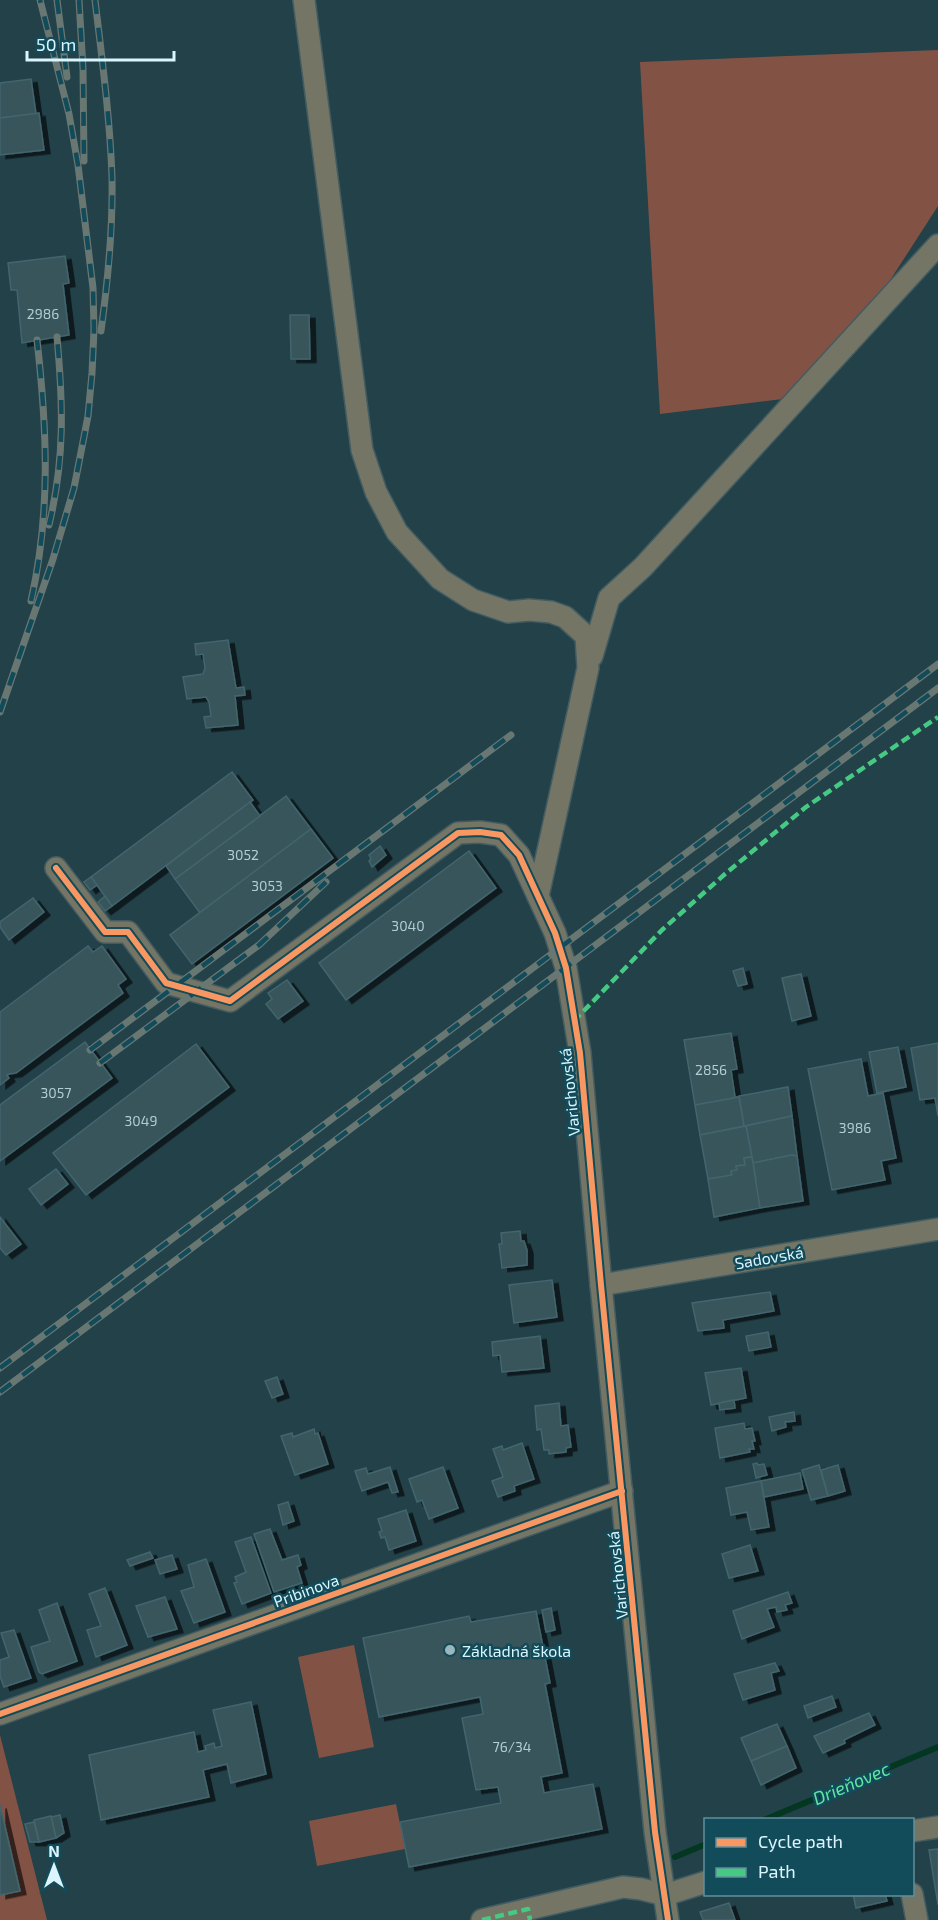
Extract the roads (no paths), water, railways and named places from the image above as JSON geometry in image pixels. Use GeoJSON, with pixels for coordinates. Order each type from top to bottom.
{"type":"FeatureCollection","features":[{"type":"Feature","properties":{"kind":"street"},"geometry":{"type":"LineString","coordinates":[[304,0],[362,450],[376,492],[397,532],[440,579],[473,600],[508,612],[540,611],[565,617],[586,636],[588,668]]}},
{"type":"Feature","properties":{"kind":"street"},"geometry":{"type":"LineString","coordinates":[[538,896],[588,668],[609,598],[643,567],[938,245]]}},
{"type":"Feature","properties":{"kind":"street","name":"Varichovská"},"geometry":{"type":"LineString","coordinates":[[56,868],[105,933],[128,932],[166,983],[230,1001],[458,833],[480,832],[501,835],[519,855],[555,933],[566,968],[580,1053],[656,1832],[668,1920]]}},
{"type":"Feature","properties":{"kind":"street","name":"Sadovská"},"geometry":{"type":"LineString","coordinates":[[601,1285],[938,1229]]}},
{"type":"Feature","properties":{"kind":"street","name":"Pribinova"},"geometry":{"type":"LineString","coordinates":[[0,1714],[622,1491]]}},
{"type":"Feature","properties":{"kind":"street"},"geometry":{"type":"LineString","coordinates":[[914,1831],[938,1827]]}},
{"type":"Feature","properties":{"kind":"street"},"geometry":{"type":"LineString","coordinates":[[482,1920],[529,1915],[623,1887],[664,1895],[704,1882]]}},
{"type":"Feature","properties":{"kind":"street"},"geometry":{"type":"LineString","coordinates":[[912,1896],[917,1920]]}},
{"type":"Feature","properties":{"kind":"waterway","name":"Drieňovec"},"geometry":{"type":"LineString","coordinates":[[769,1818],[938,1747]]}},
{"type":"Feature","properties":{"kind":"waterway","name":"Drieňovec"},"geometry":{"type":"LineString","coordinates":[[675,1857],[704,1845]]}},
{"type":"Feature","properties":{"kind":"railway"},"geometry":{"type":"LineString","coordinates":[[0,712],[53,559],[74,488],[88,416],[92,373],[93,288],[78,165],[69,114],[40,0]]}},
{"type":"Feature","properties":{"kind":"railway"},"geometry":{"type":"LineString","coordinates":[[57,0],[67,77]]}},
{"type":"Feature","properties":{"kind":"railway"},"geometry":{"type":"LineString","coordinates":[[79,0],[83,69],[84,161]]}},
{"type":"Feature","properties":{"kind":"railway"},"geometry":{"type":"LineString","coordinates":[[95,0],[108,111],[112,177],[110,254],[101,331]]}},
{"type":"Feature","properties":{"kind":"railway"},"geometry":{"type":"LineString","coordinates":[[49,525],[58,477],[61,431],[61,385],[57,337]]}},
{"type":"Feature","properties":{"kind":"railway"},"geometry":{"type":"LineString","coordinates":[[31,601],[42,535],[45,470],[45,438],[37,340]]}},
{"type":"Feature","properties":{"kind":"railway"},"geometry":{"type":"LineString","coordinates":[[0,1368],[938,664]]}},
{"type":"Feature","properties":{"kind":"railway"},"geometry":{"type":"LineString","coordinates":[[0,1392],[938,688]]}},
{"type":"Feature","properties":{"kind":"railway"},"geometry":{"type":"LineString","coordinates":[[90,1050],[511,735]]}},
{"type":"Feature","properties":{"kind":"railway"},"geometry":{"type":"LineString","coordinates":[[100,1063],[259,945],[326,882]]}},
{"type":"Feature","properties":{"kind":"place","name":"Základná škola"},"geometry":{"type":"Point","coordinates":[450,1650]}}]}
